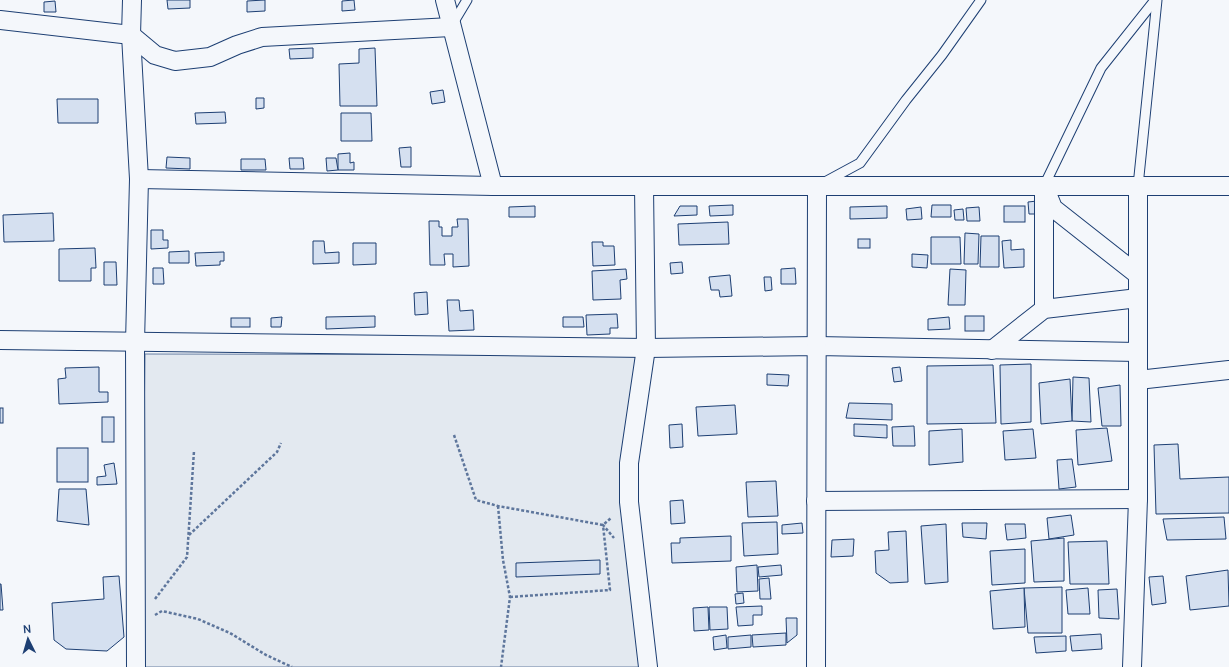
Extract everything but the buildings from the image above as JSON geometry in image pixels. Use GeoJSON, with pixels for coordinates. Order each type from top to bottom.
{"type":"FeatureCollection","features":[{"type":"Feature","properties":{"kind":"street"},"geometry":{"type":"LineString","coordinates":[[132,0],[131,35],[139,178],[135,343],[136,667]]}},
{"type":"Feature","properties":{"kind":"street"},"geometry":{"type":"LineString","coordinates":[[444,0],[493,186]]}},
{"type":"Feature","properties":{"kind":"street"},"geometry":{"type":"LineString","coordinates":[[0,20],[131,35],[155,55],[175,61],[210,57],[237,45],[262,37],[451,27]]}},
{"type":"Feature","properties":{"kind":"street"},"geometry":{"type":"LineString","coordinates":[[139,178],[493,186],[1229,186]]}},
{"type":"Feature","properties":{"kind":"street"},"geometry":{"type":"LineString","coordinates":[[644,186],[646,348],[629,463],[629,502],[648,667]]}},
{"type":"Feature","properties":{"kind":"street"},"geometry":{"type":"LineString","coordinates":[[816,667],[817,186]]}},
{"type":"Feature","properties":{"kind":"street"},"geometry":{"type":"LineString","coordinates":[[1044,186],[1053,208],[1138,274]]}},
{"type":"Feature","properties":{"kind":"street"},"geometry":{"type":"LineString","coordinates":[[1044,186],[1044,309]]}},
{"type":"Feature","properties":{"kind":"street"},"geometry":{"type":"LineString","coordinates":[[1132,667],[1138,499],[1138,186]]}},
{"type":"Feature","properties":{"kind":"street"},"geometry":{"type":"LineString","coordinates":[[992,350],[1044,309],[1138,298]]}},
{"type":"Feature","properties":{"kind":"street"},"geometry":{"type":"LineString","coordinates":[[0,340],[135,343],[646,348],[817,346],[1138,352]]}},
{"type":"Feature","properties":{"kind":"street"},"geometry":{"type":"LineString","coordinates":[[1138,380],[1229,370]]}},
{"type":"Feature","properties":{"kind":"street"},"geometry":{"type":"LineString","coordinates":[[816,501],[1138,499]]}},
{"type":"Feature","properties":{"kind":"lane"},"geometry":{"type":"LineString","coordinates":[[451,27],[467,0]]}},
{"type":"Feature","properties":{"kind":"lane"},"geometry":{"type":"LineString","coordinates":[[817,186],[860,163],[906,100],[942,55],[981,0]]}},
{"type":"Feature","properties":{"kind":"lane"},"geometry":{"type":"LineString","coordinates":[[1044,186],[1101,68],[1156,0]]}},
{"type":"Feature","properties":{"kind":"lane"},"geometry":{"type":"LineString","coordinates":[[1138,186],[1156,0]]}},
{"type":"Feature","properties":{"kind":"path"},"geometry":{"type":"LineString","coordinates":[[454,434],[476,500],[498,506],[603,525],[635,562]]}},
{"type":"Feature","properties":{"kind":"path"},"geometry":{"type":"LineString","coordinates":[[188,535],[277,452],[281,443]]}},
{"type":"Feature","properties":{"kind":"path"},"geometry":{"type":"LineString","coordinates":[[154,600],[187,557],[194,451]]}},
{"type":"Feature","properties":{"kind":"path"},"geometry":{"type":"LineString","coordinates":[[603,525],[629,502]]}},
{"type":"Feature","properties":{"kind":"path"},"geometry":{"type":"LineString","coordinates":[[498,506],[510,598],[501,667]]}},
{"type":"Feature","properties":{"kind":"path"},"geometry":{"type":"LineString","coordinates":[[510,598],[610,590],[603,525]]}},
{"type":"Feature","properties":{"kind":"path"},"geometry":{"type":"LineString","coordinates":[[136,625],[162,611],[198,619],[230,633],[266,655],[292,667]]}},
{"type":"Feature","properties":{"kind":"shaded area"},"geometry":{"type":"Polygon","coordinates":[[[145,354],[636,355],[641,667],[141,667],[145,354]]]}}]}
